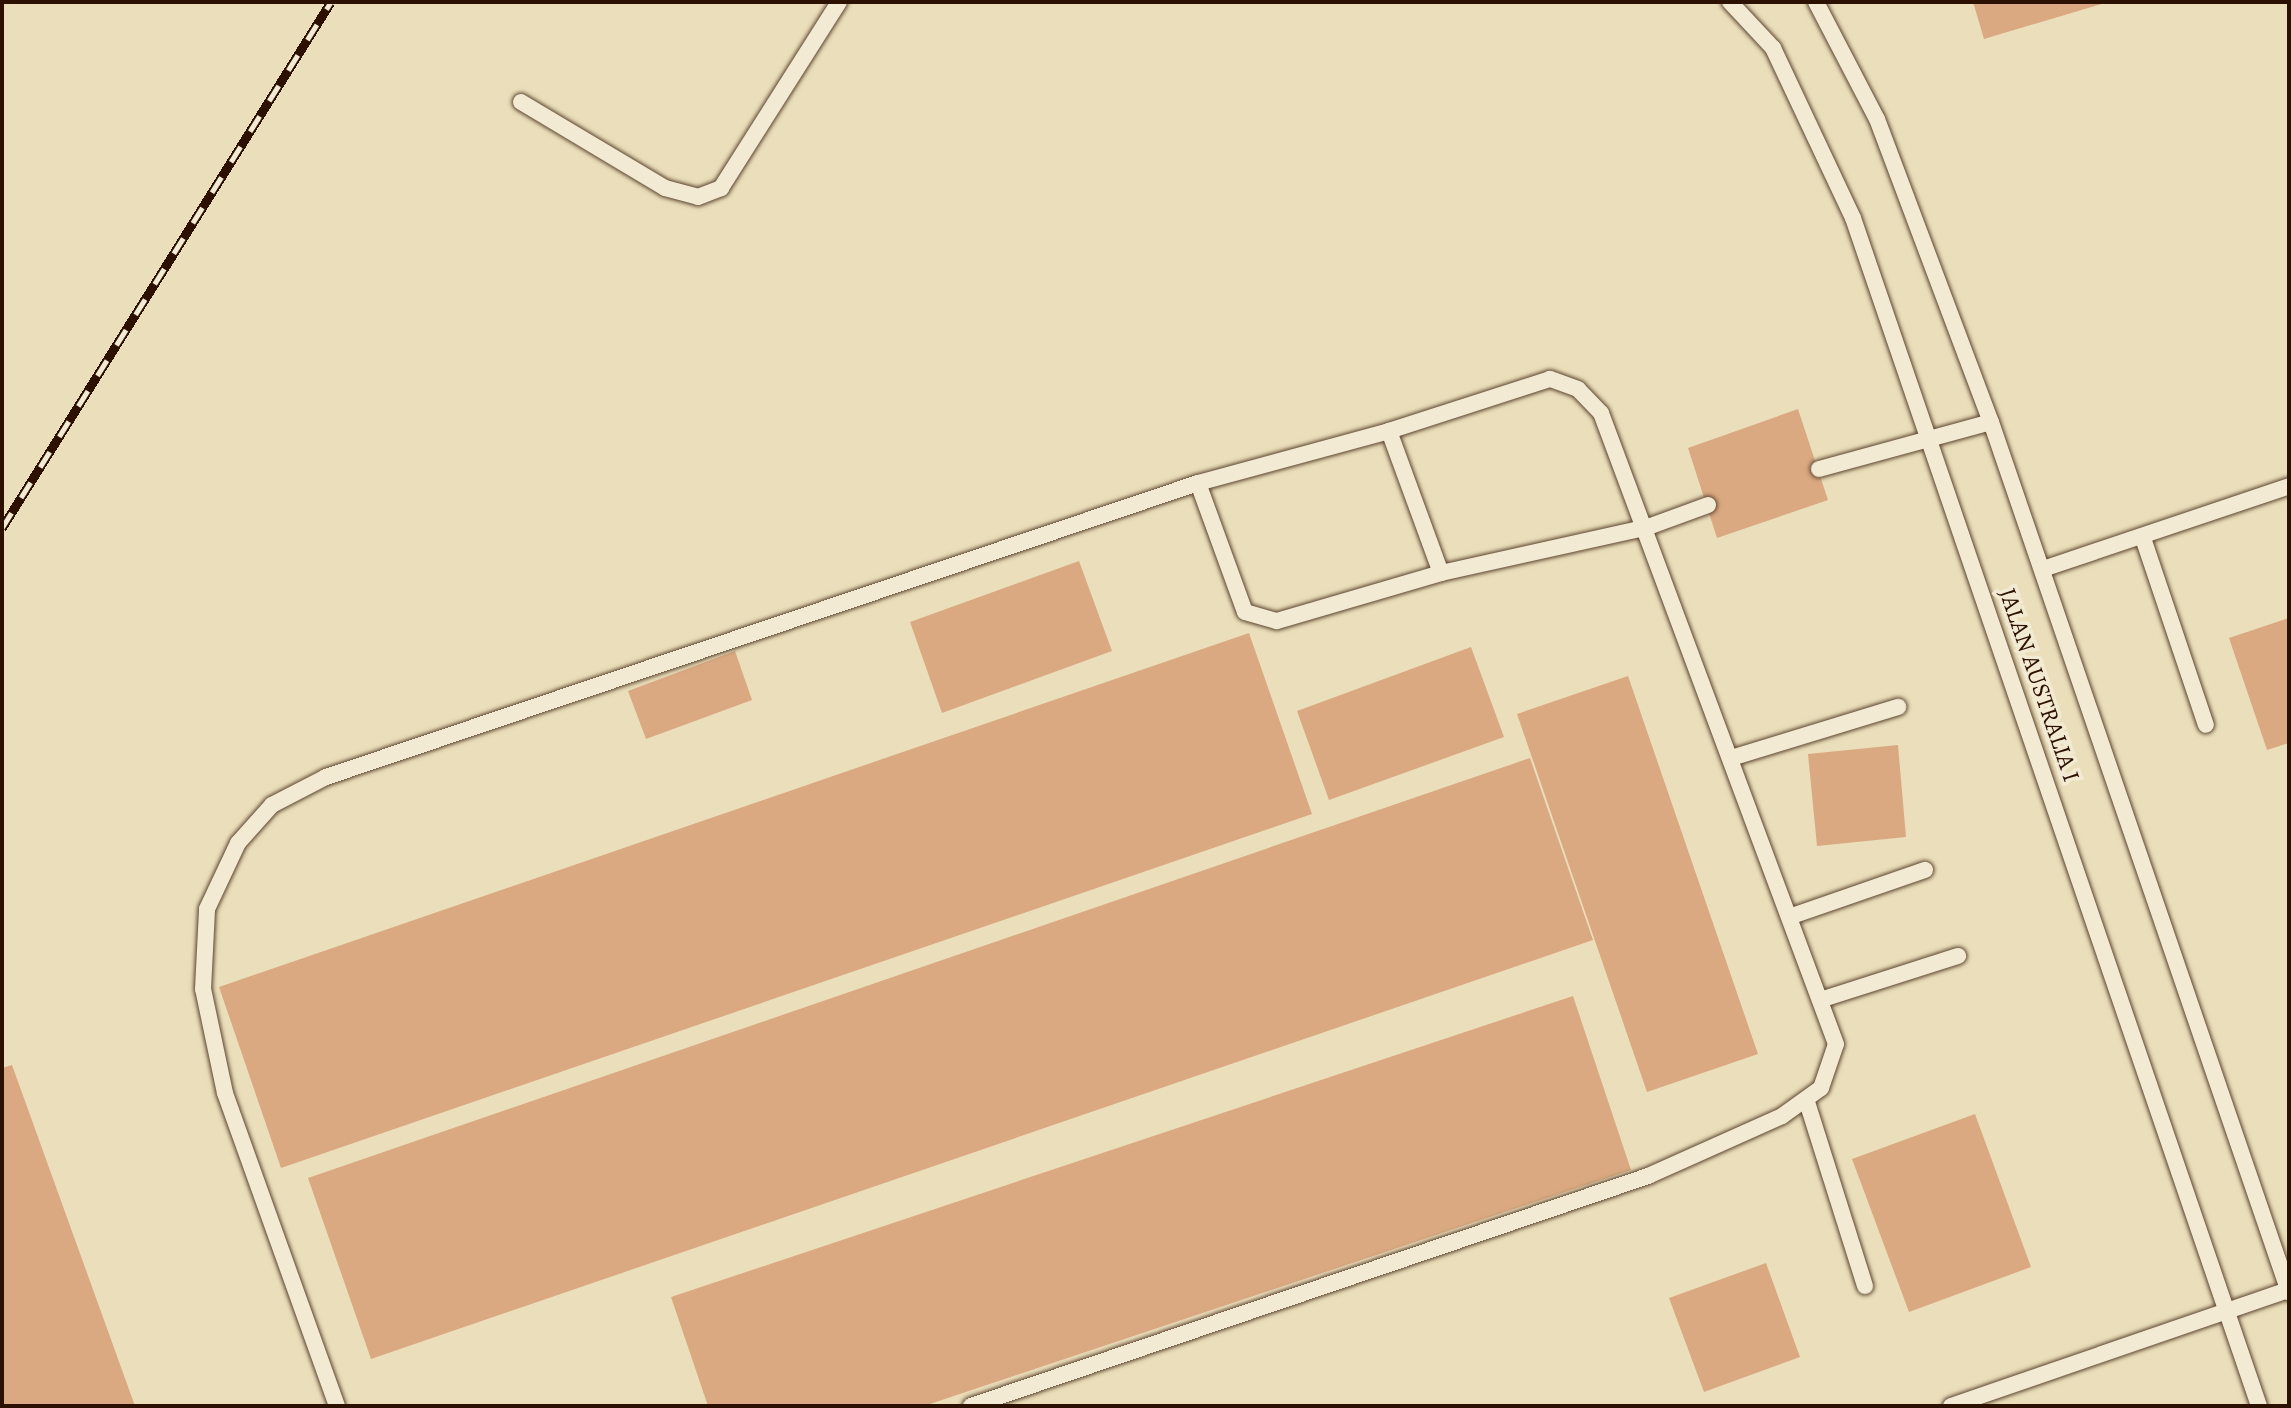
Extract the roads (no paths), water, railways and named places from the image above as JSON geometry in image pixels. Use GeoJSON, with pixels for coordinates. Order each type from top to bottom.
{"type":"FeatureCollection","features":[{"type":"Feature","properties":{"kind":"lane"},"geometry":{"type":"LineString","coordinates":[[521,102],[665,188],[698,197],[721,188],[839,2]]}},
{"type":"Feature","properties":{"kind":"lane","name":"JALAN AUSTRALIA I"},"geometry":{"type":"LineString","coordinates":[[1730,2],[1773,48],[1853,218],[2259,1406]]}},
{"type":"Feature","properties":{"kind":"lane","name":"JALAN AUSTRALIA I"},"geometry":{"type":"LineString","coordinates":[[1816,2],[1877,119],[1991,422],[2289,1291]]}},
{"type":"Feature","properties":{"kind":"lane"},"geometry":{"type":"LineString","coordinates":[[337,1406],[225,1093],[203,989],[207,909],[238,843],[272,805],[326,777],[1198,483],[1389,431],[1550,379],[1564,384],[1601,413],[1648,527],[1836,1044],[1821,1088],[1807,1102],[1648,1176],[971,1406]]}},
{"type":"Feature","properties":{"kind":"lane"},"geometry":{"type":"LineString","coordinates":[[1819,469],[1991,422]]}},
{"type":"Feature","properties":{"kind":"lane"},"geometry":{"type":"LineString","coordinates":[[1389,431],[1441,573]]}},
{"type":"Feature","properties":{"kind":"lane"},"geometry":{"type":"LineString","coordinates":[[1198,483],[1245,612],[1277,621],[1441,573],[1648,527],[1708,505]]}},
{"type":"Feature","properties":{"kind":"lane"},"geometry":{"type":"LineString","coordinates":[[2043,569],[2143,538],[2289,486]]}},
{"type":"Feature","properties":{"kind":"lane"},"geometry":{"type":"LineString","coordinates":[[2143,538],[2206,725]]}},
{"type":"Feature","properties":{"kind":"lane"},"geometry":{"type":"LineString","coordinates":[[1731,758],[1898,707]]}},
{"type":"Feature","properties":{"kind":"lane"},"geometry":{"type":"LineString","coordinates":[[1789,917],[1925,870]]}},
{"type":"Feature","properties":{"kind":"lane"},"geometry":{"type":"LineString","coordinates":[[1820,1000],[1958,956]]}},
{"type":"Feature","properties":{"kind":"lane"},"geometry":{"type":"LineString","coordinates":[[1807,1102],[1865,1286]]}},
{"type":"Feature","properties":{"kind":"lane"},"geometry":{"type":"LineString","coordinates":[[1951,1406],[2289,1291]]}},
{"type":"Feature","properties":{"kind":"railway"},"geometry":{"type":"LineString","coordinates":[[2,528],[331,2]]}}]}
